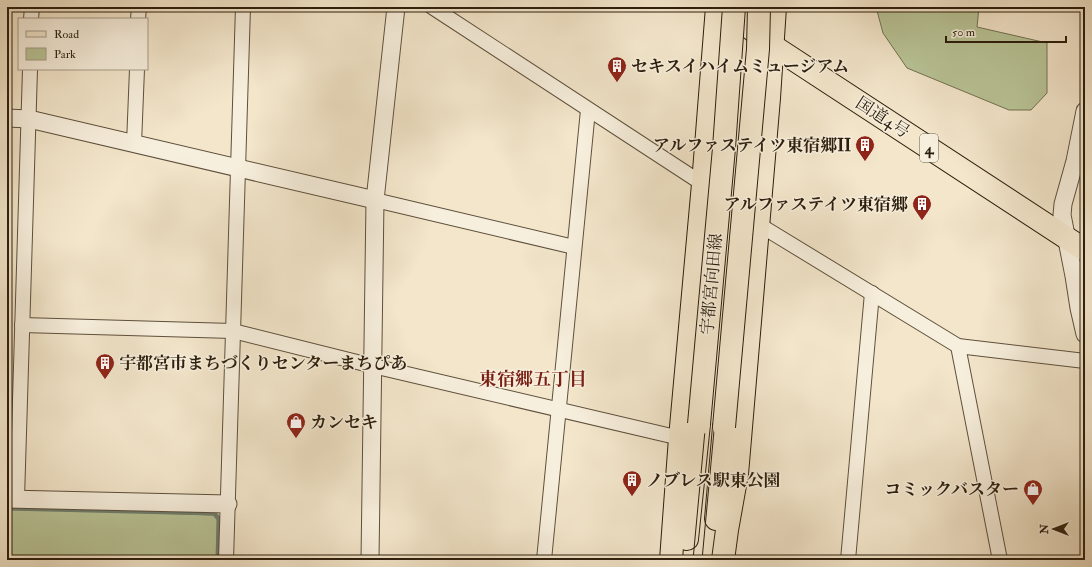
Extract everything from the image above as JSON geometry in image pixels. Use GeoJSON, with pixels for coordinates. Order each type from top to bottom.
{"type":"FeatureCollection","features":[{"type":"Feature","properties":{"kind":"main road"},"geometry":{"type":"LineString","coordinates":[[671,560],[717,7]]}},
{"type":"Feature","properties":{"kind":"main road","name":"国道4号"},"geometry":{"type":"LineString","coordinates":[[724,7],[773,46],[1076,244]]}},
{"type":"Feature","properties":{"kind":"main road","name":"宇都宮向田線"},"geometry":{"type":"LineString","coordinates":[[685,560],[724,148],[734,7]]}},
{"type":"Feature","properties":{"kind":"main road","name":"宇都宮向田線"},"geometry":{"type":"LineString","coordinates":[[712,560],[758,49],[759,7]]}},
{"type":"Feature","properties":{"kind":"main road"},"geometry":{"type":"LineString","coordinates":[[723,560],[737,474],[775,7]]}},
{"type":"Feature","properties":{"kind":"street"},"geometry":{"type":"LineString","coordinates":[[31,18],[32,7]]}},
{"type":"Feature","properties":{"kind":"street"},"geometry":{"type":"LineString","coordinates":[[138,18],[139,7]]}},
{"type":"Feature","properties":{"kind":"street"},"geometry":{"type":"LineString","coordinates":[[226,560],[243,7]]}},
{"type":"Feature","properties":{"kind":"street"},"geometry":{"type":"LineString","coordinates":[[370,560],[375,200],[396,7]]}},
{"type":"Feature","properties":{"kind":"street"},"geometry":{"type":"LineString","coordinates":[[432,7],[703,184]]}},
{"type":"Feature","properties":{"kind":"street"},"geometry":{"type":"LineString","coordinates":[[30,70],[22,324],[12,499],[228,504]]}},
{"type":"Feature","properties":{"kind":"street"},"geometry":{"type":"LineString","coordinates":[[134,144],[137,70]]}},
{"type":"Feature","properties":{"kind":"street"},"geometry":{"type":"LineString","coordinates":[[544,560],[588,110]]}},
{"type":"Feature","properties":{"kind":"street"},"geometry":{"type":"LineString","coordinates":[[1085,111],[1083,138],[1063,204],[1062,215],[1076,244],[1079,308],[1085,334]]}},
{"type":"Feature","properties":{"kind":"street"},"geometry":{"type":"LineString","coordinates":[[7,118],[29,119],[574,247]]}},
{"type":"Feature","properties":{"kind":"street"},"geometry":{"type":"LineString","coordinates":[[758,224],[958,346],[1085,361]]}},
{"type":"Feature","properties":{"kind":"street"},"geometry":{"type":"LineString","coordinates":[[848,560],[872,293]]}},
{"type":"Feature","properties":{"kind":"street"},"geometry":{"type":"LineString","coordinates":[[22,324],[233,331],[373,366],[680,438]]}},
{"type":"Feature","properties":{"kind":"street"},"geometry":{"type":"LineString","coordinates":[[958,346],[1000,560]]}},
{"type":"Feature","properties":{"kind":"green space"},"geometry":{"type":"Polygon","coordinates":[[[876,7],[979,7],[977,27],[1047,43],[1047,93],[1031,110],[1009,110],[907,68],[883,33],[876,7]]]}},
{"type":"Feature","properties":{"kind":"green space"},"geometry":{"type":"Polygon","coordinates":[[[7,508],[213,515],[220,520],[219,560],[7,560],[7,508]]]}},
{"type":"Feature","properties":{"kind":"waterway"},"geometry":{"type":"LineString","coordinates":[[7,508],[214,513],[219,519],[218,560]]}},
{"type":"Feature","properties":{"kind":"tram line"},"geometry":{"type":"LineString","coordinates":[[693,560],[731,150],[742,7]]}},
{"type":"Feature","properties":{"kind":"tram line"},"geometry":{"type":"LineString","coordinates":[[702,560],[740,151],[751,7]]}},
{"type":"Feature","properties":{"kind":"place","name":"セキスイハイムミュージアム"},"geometry":{"type":"Point","coordinates":[617,83]}},
{"type":"Feature","properties":{"kind":"place","name":"アルファステイツ東宿郷II"},"geometry":{"type":"Point","coordinates":[865,162]}},
{"type":"Feature","properties":{"kind":"place","name":"アルファステイツ東宿郷"},"geometry":{"type":"Point","coordinates":[922,221]}},
{"type":"Feature","properties":{"kind":"place","name":"宇都宮市まちづくりセンターまちぴあ"},"geometry":{"type":"Point","coordinates":[105,380]}},
{"type":"Feature","properties":{"kind":"place","name":"カンセキ"},"geometry":{"type":"Point","coordinates":[296,439]}},
{"type":"Feature","properties":{"kind":"place","name":"ノブレス駅東公園"},"geometry":{"type":"Point","coordinates":[632,497]}},
{"type":"Feature","properties":{"kind":"place","name":"コミックバスター"},"geometry":{"type":"Point","coordinates":[1033,506]}},
{"type":"Feature","properties":{"kind":"district","name":"東宿郷五丁目"},"geometry":{"type":"Point","coordinates":[533,379]}}]}
